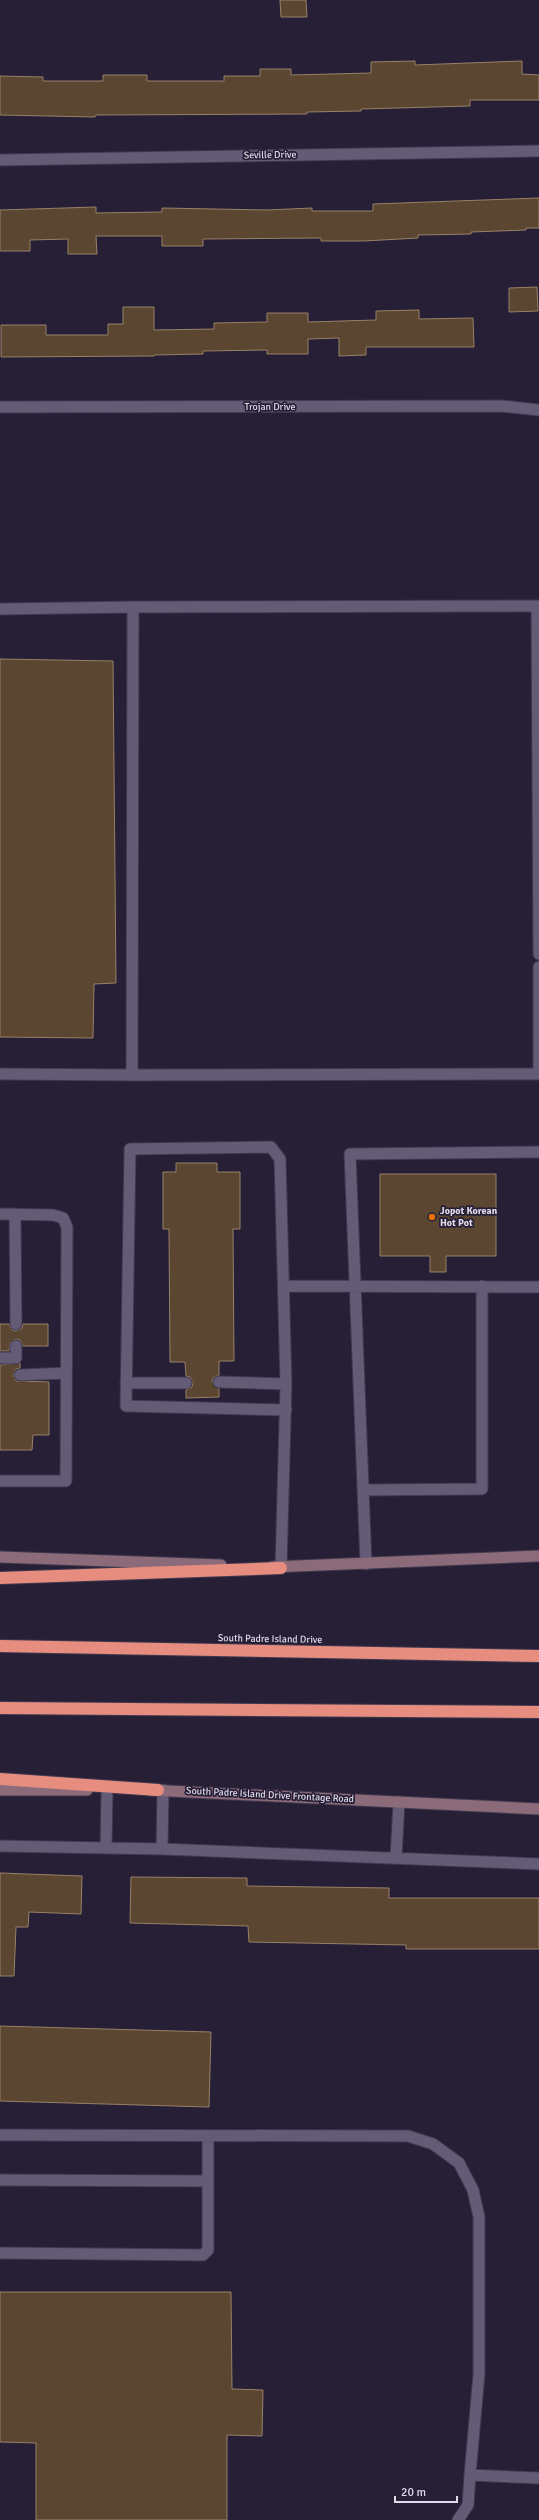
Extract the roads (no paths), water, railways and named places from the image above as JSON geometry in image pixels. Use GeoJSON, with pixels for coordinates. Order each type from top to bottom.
{"type":"FeatureCollection","features":[{"type":"Feature","properties":{"kind":"highway"},"geometry":{"type":"LineString","coordinates":[[0,1578],[281,1568]]}},
{"type":"Feature","properties":{"kind":"highway","name":"South Padre Island Drive"},"geometry":{"type":"LineString","coordinates":[[0,1646],[539,1656]]}},
{"type":"Feature","properties":{"kind":"highway"},"geometry":{"type":"LineString","coordinates":[[0,1708],[539,1712]]}},
{"type":"Feature","properties":{"kind":"highway"},"geometry":{"type":"LineString","coordinates":[[0,1779],[160,1790]]}},
{"type":"Feature","properties":{"kind":"main road"},"geometry":{"type":"LineString","coordinates":[[0,1557],[281,1568],[539,1556]]}},
{"type":"Feature","properties":{"kind":"main road","name":"South Padre Island Drive Frontage Road"},"geometry":{"type":"LineString","coordinates":[[0,1790],[160,1790],[539,1809]]}},
{"type":"Feature","properties":{"kind":"street","name":"Seville Drive"},"geometry":{"type":"LineString","coordinates":[[0,160],[539,152]]}},
{"type":"Feature","properties":{"kind":"street","name":"Trojan Drive"},"geometry":{"type":"LineString","coordinates":[[0,407],[502,406],[539,410]]}},
{"type":"Feature","properties":{"kind":"street"},"geometry":{"type":"LineString","coordinates":[[0,609],[133,607],[538,606],[539,954]]}},
{"type":"Feature","properties":{"kind":"street"},"geometry":{"type":"LineString","coordinates":[[132,1075],[133,607]]}},
{"type":"Feature","properties":{"kind":"street"},"geometry":{"type":"LineString","coordinates":[[0,1074],[539,1074],[539,966]]}},
{"type":"Feature","properties":{"kind":"street"},"geometry":{"type":"LineString","coordinates":[[281,1568],[286,1410],[286,1384],[280,1159],[271,1147],[130,1149],[126,1406],[286,1410]]}},
{"type":"Feature","properties":{"kind":"street"},"geometry":{"type":"LineString","coordinates":[[366,1564],[350,1154],[539,1152]]}},
{"type":"Feature","properties":{"kind":"street"},"geometry":{"type":"LineString","coordinates":[[0,1214],[53,1216],[63,1218],[67,1227],[66,1481],[0,1481]]}},
{"type":"Feature","properties":{"kind":"street"},"geometry":{"type":"LineString","coordinates":[[15,1214],[16,1324]]}},
{"type":"Feature","properties":{"kind":"street"},"geometry":{"type":"LineString","coordinates":[[284,1286],[355,1284],[539,1287]]}},
{"type":"Feature","properties":{"kind":"street"},"geometry":{"type":"LineString","coordinates":[[363,1490],[482,1489],[482,1286]]}},
{"type":"Feature","properties":{"kind":"street"},"geometry":{"type":"LineString","coordinates":[[0,1358],[16,1358],[16,1346]]}},
{"type":"Feature","properties":{"kind":"street"},"geometry":{"type":"LineString","coordinates":[[20,1375],[66,1373]]}},
{"type":"Feature","properties":{"kind":"street"},"geometry":{"type":"LineString","coordinates":[[219,1382],[286,1384]]}},
{"type":"Feature","properties":{"kind":"street"},"geometry":{"type":"LineString","coordinates":[[126,1383],[186,1383]]}},
{"type":"Feature","properties":{"kind":"street"},"geometry":{"type":"LineString","coordinates":[[106,1848],[107,1790]]}},
{"type":"Feature","properties":{"kind":"street"},"geometry":{"type":"LineString","coordinates":[[160,1790],[162,1849]]}},
{"type":"Feature","properties":{"kind":"street"},"geometry":{"type":"LineString","coordinates":[[396,1858],[399,1802]]}},
{"type":"Feature","properties":{"kind":"street"},"geometry":{"type":"LineString","coordinates":[[0,1846],[162,1849],[539,1864]]}},
{"type":"Feature","properties":{"kind":"street"},"geometry":{"type":"LineString","coordinates":[[0,2136],[408,2136],[433,2144],[458,2163],[473,2190],[479,2217],[479,2374],[468,2505],[458,2520]]}},
{"type":"Feature","properties":{"kind":"street"},"geometry":{"type":"LineString","coordinates":[[0,2253],[203,2255],[208,2250],[208,2136]]}},
{"type":"Feature","properties":{"kind":"street"},"geometry":{"type":"LineString","coordinates":[[0,2180],[208,2181]]}},
{"type":"Feature","properties":{"kind":"street"},"geometry":{"type":"LineString","coordinates":[[470,2475],[539,2478]]}},
{"type":"Feature","properties":{"kind":"place","name":"Jopot Korean Hot Pot"},"geometry":{"type":"Point","coordinates":[432,1217]}}]}
